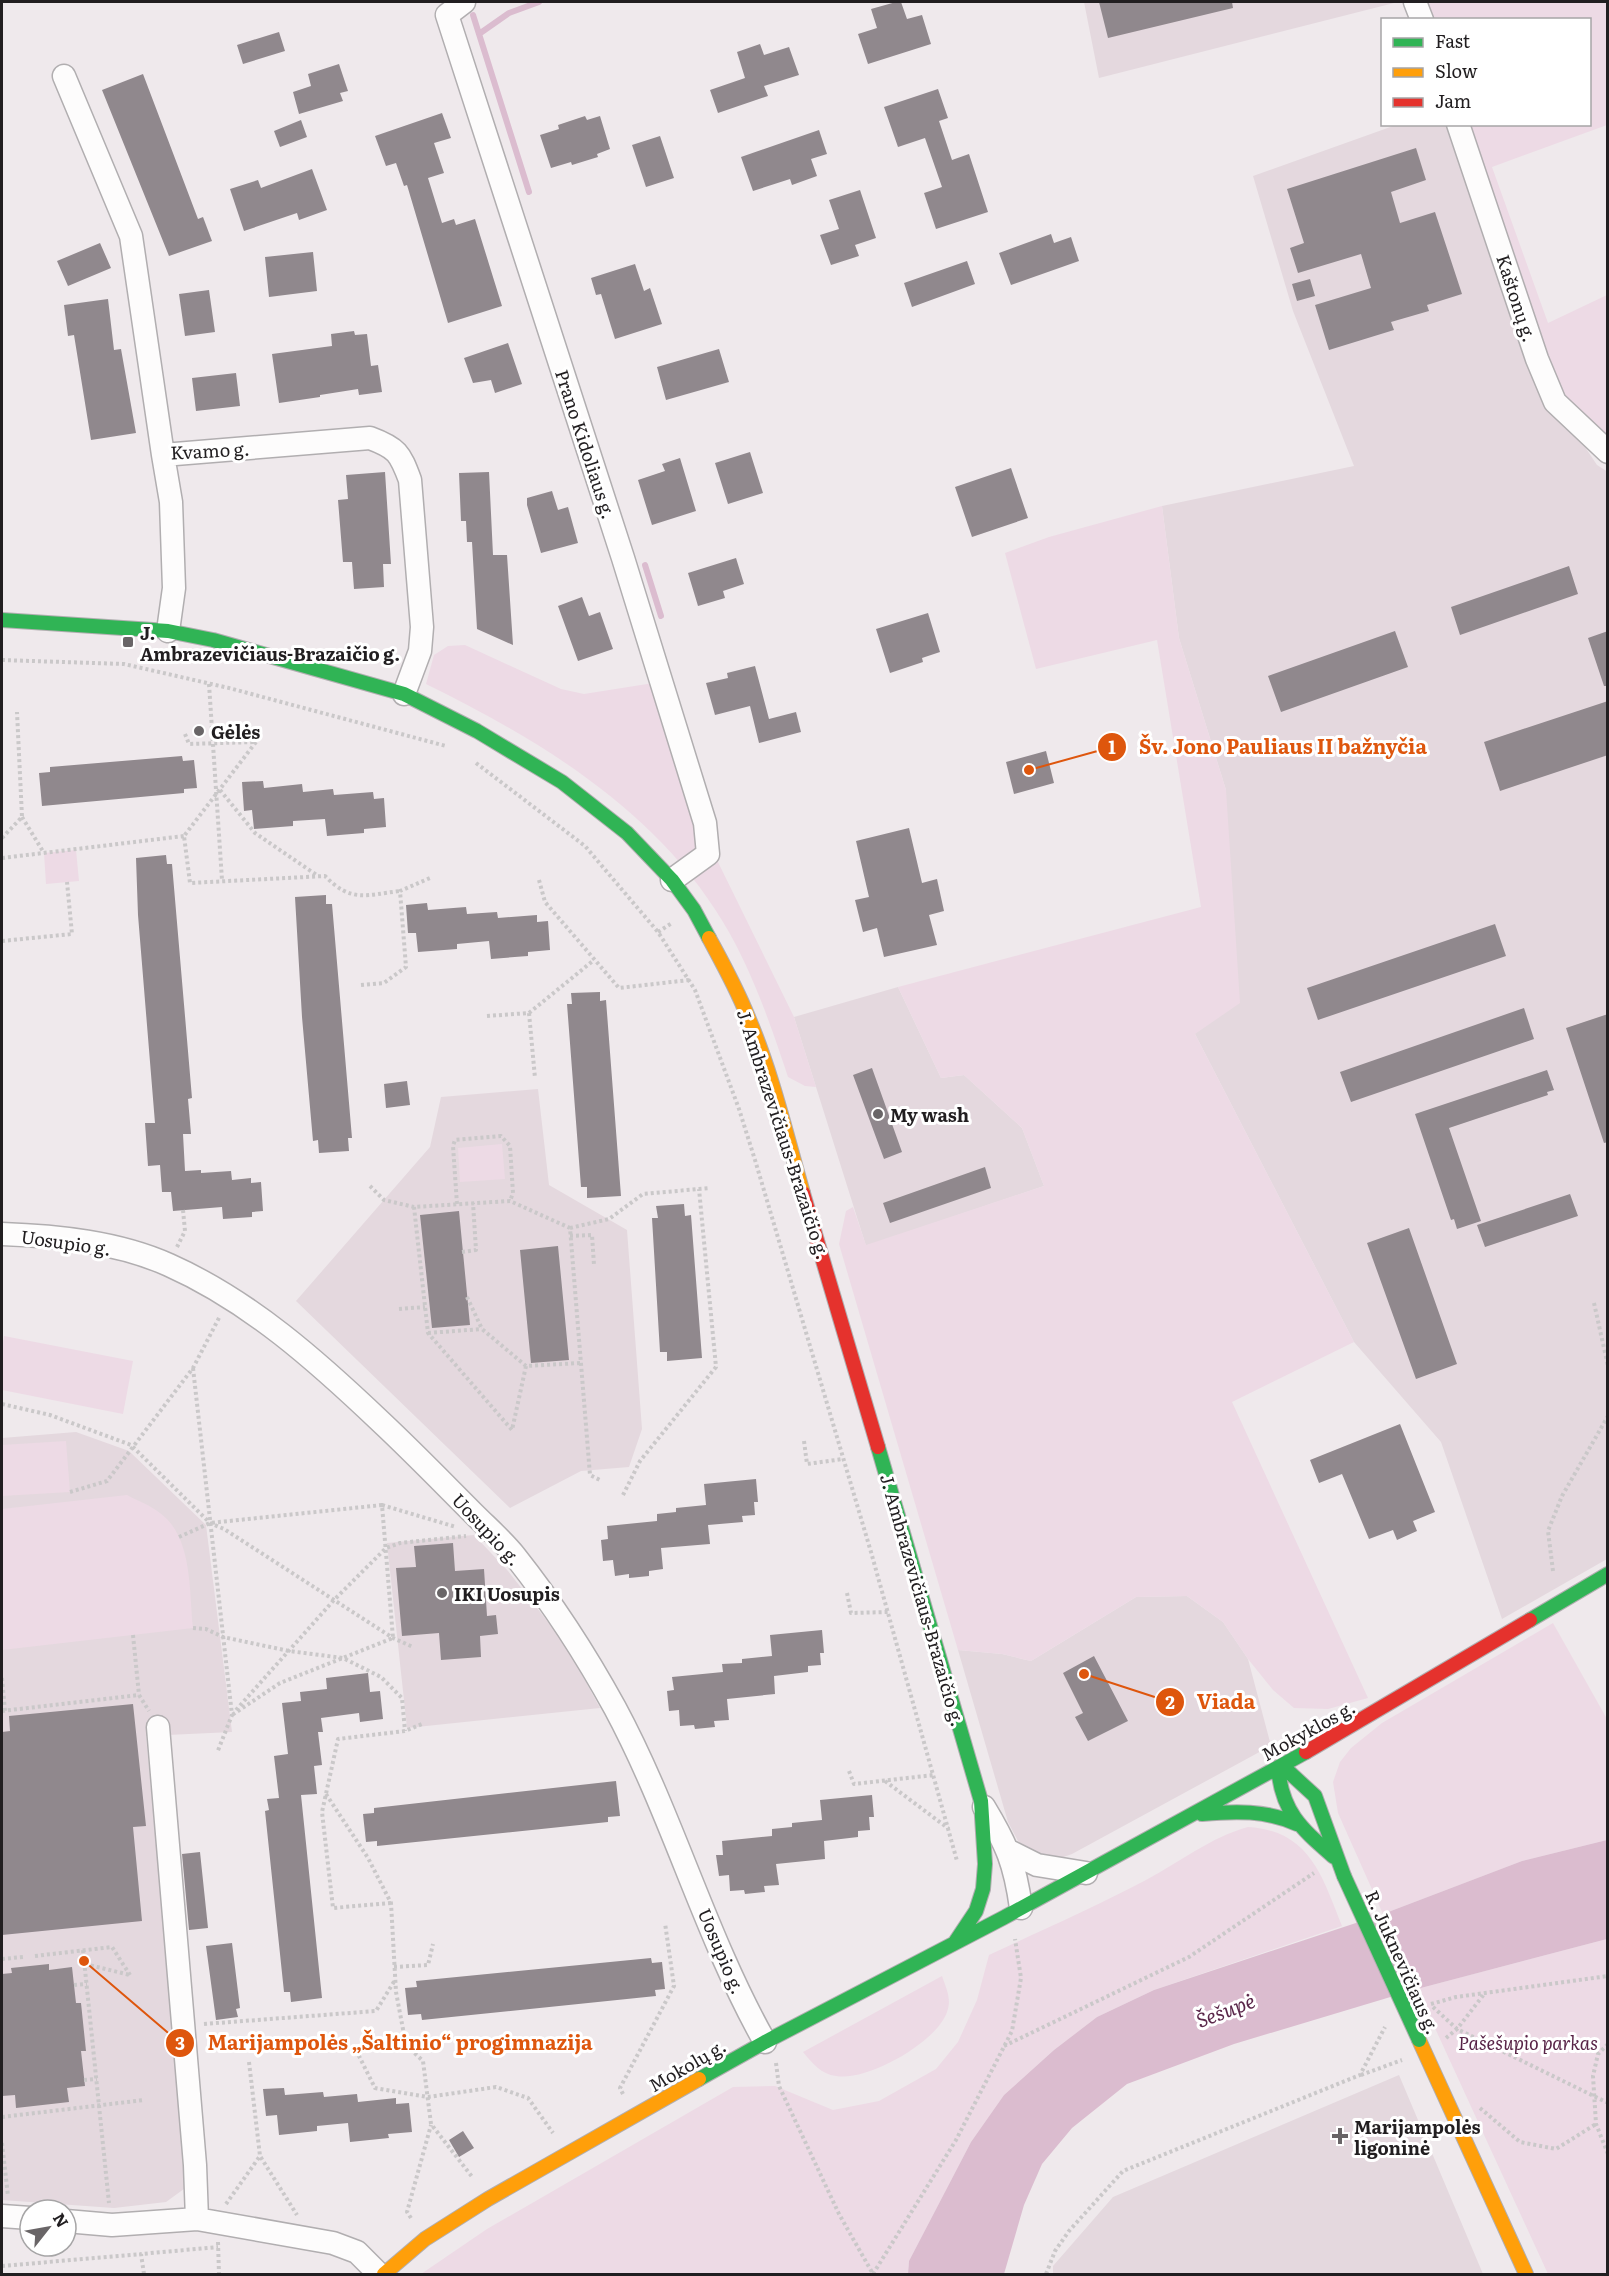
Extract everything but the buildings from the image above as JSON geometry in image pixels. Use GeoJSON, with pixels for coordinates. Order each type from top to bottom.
{"type":"FeatureCollection","features":[{"type":"Feature","properties":{"kind":"street","name":"Prano Kidoliaus g."},"geometry":{"type":"LineString","coordinates":[[465,2],[447,15],[623,558],[705,823],[708,854],[672,880]]}},
{"type":"Feature","properties":{"kind":"street"},"geometry":{"type":"LineString","coordinates":[[1415,2],[1421,18]]}},
{"type":"Feature","properties":{"kind":"street","name":"Kvamo g."},"geometry":{"type":"LineString","coordinates":[[64,76],[131,236],[164,455],[370,438],[391,446],[403,461],[410,480],[422,627],[420,651],[404,694]]}},
{"type":"Feature","properties":{"kind":"street","name":"Kaštonų g."},"geometry":{"type":"LineString","coordinates":[[1459,126],[1537,359],[1555,402],[1608,452]]}},
{"type":"Feature","properties":{"kind":"street"},"geometry":{"type":"LineString","coordinates":[[164,455],[171,502],[174,588],[168,632]]}},
{"type":"Feature","properties":{"kind":"street","name":"J. Ambrazevičiaus-Brazaičio g."},"geometry":{"type":"LineString","coordinates":[[2,620],[168,632],[261,652],[404,694],[477,731],[562,782],[627,833],[672,880],[694,910],[732,980],[749,1019],[771,1082],[981,1801],[985,1864],[980,1901],[956,1941]]}},
{"type":"Feature","properties":{"kind":"street","name":"Uosupio g."},"geometry":{"type":"LineString","coordinates":[[2,1234],[88,1242],[128,1251],[168,1264],[256,1315],[343,1386],[421,1460],[480,1528],[513,1554],[567,1626],[617,1712],[673,1834],[744,2003],[765,2042]]}},
{"type":"Feature","properties":{"kind":"street","name":"Mokyklos g."},"geometry":{"type":"LineString","coordinates":[[1021,1908],[1336,1736],[1608,1574]]}},
{"type":"Feature","properties":{"kind":"street"},"geometry":{"type":"LineString","coordinates":[[158,1727],[195,2165],[207,2221]]}},
{"type":"Feature","properties":{"kind":"street"},"geometry":{"type":"LineString","coordinates":[[1325,1756],[1336,1736]]}},
{"type":"Feature","properties":{"kind":"street","name":"R. Juknevičiaus g."},"geometry":{"type":"LineString","coordinates":[[1278,1768],[1303,1783],[1315,1797],[1344,1876],[1526,2274]]}},
{"type":"Feature","properties":{"kind":"street","name":"R. Juknevičiaus g."},"geometry":{"type":"LineString","coordinates":[[1278,1768],[1279,1788],[1285,1805],[1297,1824],[1337,1860]]}},
{"type":"Feature","properties":{"kind":"street"},"geometry":{"type":"LineString","coordinates":[[1315,1797],[1318,1776]]}},
{"type":"Feature","properties":{"kind":"street","name":"J. Ambrazevičiaus-Brazaičio g."},"geometry":{"type":"LineString","coordinates":[[981,1801],[1009,1851],[1017,1876],[1021,1908]]}},
{"type":"Feature","properties":{"kind":"street"},"geometry":{"type":"LineString","coordinates":[[1192,1814],[1245,1810],[1279,1816],[1297,1824]]}},
{"type":"Feature","properties":{"kind":"street"},"geometry":{"type":"LineString","coordinates":[[1009,1851],[1037,1865],[1086,1873]]}},
{"type":"Feature","properties":{"kind":"street"},"geometry":{"type":"LineString","coordinates":[[985,1864],[999,1885],[1021,1908]]}},
{"type":"Feature","properties":{"kind":"street","name":"Mokolų g."},"geometry":{"type":"LineString","coordinates":[[384,2274],[425,2240],[489,2199],[635,2115],[765,2042],[1021,1908]]}},
{"type":"Feature","properties":{"kind":"street"},"geometry":{"type":"LineString","coordinates":[[78,2222],[111,2225],[207,2221],[312,2239],[333,2243],[357,2252],[379,2274]]}},
{"type":"Feature","properties":{"kind":"path"},"geometry":{"type":"LineString","coordinates":[[2,660],[124,664],[447,747]]}},
{"type":"Feature","properties":{"kind":"path"},"geometry":{"type":"LineString","coordinates":[[209,684],[222,880]]}},
{"type":"Feature","properties":{"kind":"path"},"geometry":{"type":"LineString","coordinates":[[17,712],[22,817],[44,853]]}},
{"type":"Feature","properties":{"kind":"path"},"geometry":{"type":"LineString","coordinates":[[2,858],[184,836],[256,742],[189,744],[185,734]]}},
{"type":"Feature","properties":{"kind":"path"},"geometry":{"type":"LineString","coordinates":[[467,757],[585,846],[658,932],[695,990],[739,1109],[888,1612],[958,1864]]}},
{"type":"Feature","properties":{"kind":"path"},"geometry":{"type":"LineString","coordinates":[[220,790],[255,833],[319,877]]}},
{"type":"Feature","properties":{"kind":"path"},"geometry":{"type":"LineString","coordinates":[[2,838],[22,817]]}},
{"type":"Feature","properties":{"kind":"path"},"geometry":{"type":"LineString","coordinates":[[184,836],[190,883],[325,876],[336,888],[355,896],[400,891],[430,878]]}},
{"type":"Feature","properties":{"kind":"path"},"geometry":{"type":"LineString","coordinates":[[539,880],[545,902],[619,988],[689,980]]}},
{"type":"Feature","properties":{"kind":"path"},"geometry":{"type":"LineString","coordinates":[[2,941],[72,934],[67,882]]}},
{"type":"Feature","properties":{"kind":"path"},"geometry":{"type":"LineString","coordinates":[[361,985],[384,983],[406,967],[400,891]]}},
{"type":"Feature","properties":{"kind":"path"},"geometry":{"type":"LineString","coordinates":[[487,1016],[529,1013],[594,960]]}},
{"type":"Feature","properties":{"kind":"path"},"geometry":{"type":"LineString","coordinates":[[529,1013],[535,1078]]}},
{"type":"Feature","properties":{"kind":"path"},"geometry":{"type":"LineString","coordinates":[[457,1204],[453,1146],[455,1140],[501,1136],[510,1146],[513,1193],[510,1201]]}},
{"type":"Feature","properties":{"kind":"path"},"geometry":{"type":"LineString","coordinates":[[370,1186],[384,1200],[414,1207],[510,1201],[570,1228],[609,1219],[643,1194],[710,1188]]}},
{"type":"Feature","properties":{"kind":"path"},"geometry":{"type":"LineString","coordinates":[[623,1495],[640,1461],[716,1367],[699,1189]]}},
{"type":"Feature","properties":{"kind":"path"},"geometry":{"type":"LineString","coordinates":[[462,1252],[476,1250],[473,1203]]}},
{"type":"Feature","properties":{"kind":"path"},"geometry":{"type":"LineString","coordinates":[[414,1207],[428,1333],[512,1430],[526,1366]]}},
{"type":"Feature","properties":{"kind":"path"},"geometry":{"type":"LineString","coordinates":[[168,1264],[185,1231],[183,1210]]}},
{"type":"Feature","properties":{"kind":"path"},"geometry":{"type":"LineString","coordinates":[[570,1228],[590,1475],[602,1480]]}},
{"type":"Feature","properties":{"kind":"path"},"geometry":{"type":"LineString","coordinates":[[570,1236],[592,1235],[594,1265]]}},
{"type":"Feature","properties":{"kind":"path"},"geometry":{"type":"LineString","coordinates":[[467,1297],[482,1329],[526,1366],[580,1363]]}},
{"type":"Feature","properties":{"kind":"path"},"geometry":{"type":"LineString","coordinates":[[1594,1303],[1608,1366]]}},
{"type":"Feature","properties":{"kind":"path"},"geometry":{"type":"LineString","coordinates":[[399,1309],[425,1307]]}},
{"type":"Feature","properties":{"kind":"path"},"geometry":{"type":"LineString","coordinates":[[70,1491],[107,1481],[193,1368],[220,1317]]}},
{"type":"Feature","properties":{"kind":"path"},"geometry":{"type":"LineString","coordinates":[[428,1333],[482,1329]]}},
{"type":"Feature","properties":{"kind":"path"},"geometry":{"type":"LineString","coordinates":[[193,1368],[232,1715]]}},
{"type":"Feature","properties":{"kind":"path"},"geometry":{"type":"LineString","coordinates":[[2,1404],[50,1414],[134,1448],[210,1523],[224,1529],[393,1638],[413,1647]]}},
{"type":"Feature","properties":{"kind":"path"},"geometry":{"type":"LineString","coordinates":[[1553,1570],[1548,1531],[1562,1496],[1608,1416]]}},
{"type":"Feature","properties":{"kind":"path"},"geometry":{"type":"LineString","coordinates":[[804,1441],[807,1464],[843,1459]]}},
{"type":"Feature","properties":{"kind":"path"},"geometry":{"type":"LineString","coordinates":[[382,1505],[393,1638]]}},
{"type":"Feature","properties":{"kind":"path"},"geometry":{"type":"LineString","coordinates":[[179,1537],[210,1523],[382,1505],[480,1528],[474,1535],[400,1544],[386,1548],[334,1600],[232,1715],[217,1754]]}},
{"type":"Feature","properties":{"kind":"path"},"geometry":{"type":"LineString","coordinates":[[847,1593],[852,1613],[888,1612]]}},
{"type":"Feature","properties":{"kind":"path"},"geometry":{"type":"LineString","coordinates":[[193,1628],[206,1629],[223,1637],[289,1651],[343,1658],[381,1677],[402,1698],[405,1731]]}},
{"type":"Feature","properties":{"kind":"path"},"geometry":{"type":"LineString","coordinates":[[133,1635],[140,1695],[158,1727]]}},
{"type":"Feature","properties":{"kind":"path"},"geometry":{"type":"LineString","coordinates":[[232,1715],[280,1683],[393,1638]]}},
{"type":"Feature","properties":{"kind":"path"},"geometry":{"type":"LineString","coordinates":[[2,1678],[3,1711],[140,1695]]}},
{"type":"Feature","properties":{"kind":"path"},"geometry":{"type":"LineString","coordinates":[[391,1903],[333,1908],[322,1812],[339,1739],[405,1731],[422,1724]]}},
{"type":"Feature","properties":{"kind":"path"},"geometry":{"type":"LineString","coordinates":[[849,1771],[854,1784],[934,1775]]}},
{"type":"Feature","properties":{"kind":"path"},"geometry":{"type":"LineString","coordinates":[[885,1781],[949,1829]]}},
{"type":"Feature","properties":{"kind":"path"},"geometry":{"type":"LineString","coordinates":[[326,1794],[368,1858],[391,1903],[395,1980],[406,2045],[423,2061],[431,2124],[407,2212],[425,2240]]}},
{"type":"Feature","properties":{"kind":"path"},"geometry":{"type":"LineString","coordinates":[[1004,2046],[1189,1957],[1281,1893],[1337,1860]]}},
{"type":"Feature","properties":{"kind":"path"},"geometry":{"type":"LineString","coordinates":[[635,2115],[620,2088],[674,1986],[665,1923]]}},
{"type":"Feature","properties":{"kind":"path"},"geometry":{"type":"LineString","coordinates":[[776,2062],[779,2086],[839,2214],[873,2274],[956,2140],[1012,2031],[1021,1978],[1014,1936]]}},
{"type":"Feature","properties":{"kind":"path"},"geometry":{"type":"LineString","coordinates":[[394,1967],[428,1965],[434,1944]]}},
{"type":"Feature","properties":{"kind":"path"},"geometry":{"type":"LineString","coordinates":[[35,1956],[112,1947],[130,1975],[85,1964]]}},
{"type":"Feature","properties":{"kind":"path"},"geometry":{"type":"LineString","coordinates":[[84,1950],[111,2225]]}},
{"type":"Feature","properties":{"kind":"path"},"geometry":{"type":"LineString","coordinates":[[2,1959],[23,1957]]}},
{"type":"Feature","properties":{"kind":"path"},"geometry":{"type":"LineString","coordinates":[[1422,2008],[1456,1997],[1608,1976]]}},
{"type":"Feature","properties":{"kind":"path"},"geometry":{"type":"LineString","coordinates":[[183,2026],[376,2011],[395,1980]]}},
{"type":"Feature","properties":{"kind":"path"},"geometry":{"type":"LineString","coordinates":[[74,1985],[87,1984]]}},
{"type":"Feature","properties":{"kind":"path"},"geometry":{"type":"LineString","coordinates":[[1457,2029],[1485,1993]]}},
{"type":"Feature","properties":{"kind":"path"},"geometry":{"type":"LineString","coordinates":[[1431,2004],[1457,2029],[1608,2103]]}},
{"type":"Feature","properties":{"kind":"path"},"geometry":{"type":"LineString","coordinates":[[1360,2075],[1386,2024]]}},
{"type":"Feature","properties":{"kind":"path"},"geometry":{"type":"LineString","coordinates":[[1608,2044],[1598,2054],[1593,2076],[1596,2124],[1608,2154]]}},
{"type":"Feature","properties":{"kind":"path"},"geometry":{"type":"LineString","coordinates":[[356,2050],[375,2088],[428,2097],[496,2087],[528,2098],[568,2154]]}},
{"type":"Feature","properties":{"kind":"path"},"geometry":{"type":"LineString","coordinates":[[1046,2274],[1055,2251],[1069,2231],[1123,2171],[1407,2058]]}},
{"type":"Feature","properties":{"kind":"path"},"geometry":{"type":"LineString","coordinates":[[249,2062],[260,2156],[312,2239]]}},
{"type":"Feature","properties":{"kind":"path"},"geometry":{"type":"LineString","coordinates":[[84,2080],[97,2079]]}},
{"type":"Feature","properties":{"kind":"path"},"geometry":{"type":"LineString","coordinates":[[2,2117],[144,2100]]}},
{"type":"Feature","properties":{"kind":"path"},"geometry":{"type":"LineString","coordinates":[[1477,2106],[1520,2142],[1556,2149],[1596,2124]]}},
{"type":"Feature","properties":{"kind":"path"},"geometry":{"type":"LineString","coordinates":[[431,2124],[489,2199]]}},
{"type":"Feature","properties":{"kind":"path"},"geometry":{"type":"LineString","coordinates":[[2,2143],[14,2217]]}},
{"type":"Feature","properties":{"kind":"path"},"geometry":{"type":"LineString","coordinates":[[219,2274],[218,2247],[207,2221],[227,2201],[260,2156]]}},
{"type":"Feature","properties":{"kind":"path"},"geometry":{"type":"LineString","coordinates":[[2,2265],[218,2247]]}},
{"type":"Feature","properties":{"kind":"path"},"geometry":{"type":"LineString","coordinates":[[141,2254],[144,2274]]}},
{"type":"Feature","properties":{"kind":"shaded area"},"geometry":{"type":"Polygon","coordinates":[[[1084,2],[1398,2],[1099,78],[1084,2]]]}},
{"type":"Feature","properties":{"kind":"shaded area"},"geometry":{"type":"Polygon","coordinates":[[[1393,126],[1458,126],[1555,402],[1597,465],[1608,472],[1607,1559],[1502,1619],[1441,1442],[1354,1342],[1195,1034],[1226,790],[1179,638],[1162,506],[1354,466],[1293,311],[1253,176],[1393,126]]]}},
{"type":"Feature","properties":{"kind":"shaded area"},"geometry":{"type":"Polygon","coordinates":[[[898,987],[941,1078],[964,1075],[1022,1128],[1044,1186],[866,1246],[794,1017],[898,987]]]}},
{"type":"Feature","properties":{"kind":"shaded area"},"geometry":{"type":"Polygon","coordinates":[[[538,1089],[549,1185],[627,1230],[642,1429],[629,1467],[581,1471],[510,1508],[296,1301],[430,1147],[441,1097],[538,1089]]]}},
{"type":"Feature","properties":{"kind":"shaded area"},"geometry":{"type":"Polygon","coordinates":[[[76,1432],[129,1451],[206,1525],[232,1732],[146,1736],[188,2186],[166,2202],[114,2208],[78,2205],[78,2198],[2,2200],[2,1438],[76,1432]]]}},
{"type":"Feature","properties":{"kind":"shaded area"},"geometry":{"type":"Polygon","coordinates":[[[474,1535],[508,1571],[566,1645],[600,1708],[407,1728],[387,1543],[474,1535]]]}},
{"type":"Feature","properties":{"kind":"shaded area"},"geometry":{"type":"Polygon","coordinates":[[[1187,1596],[1223,1622],[1248,1659],[1270,1742],[1265,1749],[1072,1854],[1055,1860],[1042,1857],[1028,1849],[1018,1841],[1008,1822],[958,1650],[1002,1654],[1031,1661],[1136,1597],[1187,1596]]]}},
{"type":"Feature","properties":{"kind":"shaded area","name":"Marijampolės ligoninė"},"geometry":{"type":"Polygon","coordinates":[[[1399,2075],[1483,2274],[1053,2274],[1053,2266],[1113,2197],[1399,2075]]]}},
{"type":"Feature","properties":{"kind":"green space"},"geometry":{"type":"Polygon","coordinates":[[[1415,2],[1607,2],[1607,125],[1492,167],[1548,323],[1607,295],[1607,452],[1555,402],[1458,126],[1591,126],[1591,18],[1422,18],[1415,2]]]}},
{"type":"Feature","properties":{"kind":"green space"},"geometry":{"type":"Polygon","coordinates":[[[1162,506],[1179,638],[1226,790],[1240,1003],[1195,1034],[1354,1342],[1232,1402],[1368,1698],[1328,1709],[1294,1708],[1273,1690],[1223,1622],[1187,1596],[1136,1597],[1031,1661],[1002,1654],[958,1650],[839,1244],[846,1211],[853,1207],[866,1245],[1044,1186],[1022,1128],[964,1075],[941,1078],[898,987],[1201,907],[1157,640],[1036,669],[1005,553],[1049,537],[1162,506]]]}},
{"type":"Feature","properties":{"kind":"green space"},"geometry":{"type":"Polygon","coordinates":[[[465,645],[561,689],[584,694],[660,682],[715,856],[794,1017],[816,1087],[805,1086],[788,1077],[760,997],[733,940],[696,882],[664,845],[630,812],[552,754],[511,729],[426,684],[434,655],[448,646],[465,645]]]}},
{"type":"Feature","properties":{"kind":"green space"},"geometry":{"type":"Polygon","coordinates":[[[76,850],[79,881],[46,884],[44,853],[76,850]]]}},
{"type":"Feature","properties":{"kind":"green space"},"geometry":{"type":"Polygon","coordinates":[[[502,1144],[505,1179],[460,1182],[458,1148],[502,1144]]]}},
{"type":"Feature","properties":{"kind":"green space"},"geometry":{"type":"Polygon","coordinates":[[[4,1336],[133,1361],[123,1414],[2,1390],[4,1336]]]}},
{"type":"Feature","properties":{"kind":"green space"},"geometry":{"type":"Polygon","coordinates":[[[66,1441],[70,1492],[2,1496],[2,1445],[66,1441]]]}},
{"type":"Feature","properties":{"kind":"green space"},"geometry":{"type":"Polygon","coordinates":[[[127,1495],[160,1513],[171,1523],[179,1536],[190,1582],[193,1628],[2,1650],[2,1509],[127,1495]]]}},
{"type":"Feature","properties":{"kind":"green space"},"geometry":{"type":"Polygon","coordinates":[[[1553,1623],[1607,1719],[1607,1840],[1522,1861],[1383,1914],[1338,1813],[1333,1782],[1340,1762],[1351,1748],[1382,1723],[1553,1623]]]}},
{"type":"Feature","properties":{"kind":"green space"},"geometry":{"type":"Polygon","coordinates":[[[1248,1827],[1269,1830],[1286,1837],[1300,1847],[1320,1874],[1342,1926],[1154,1990],[1097,2017],[1054,2050],[1004,2095],[971,2142],[909,2261],[908,2274],[421,2274],[487,2229],[733,2087],[775,2086],[833,2110],[879,2101],[936,2069],[958,2042],[977,2000],[989,1955],[1127,1890],[1221,1837],[1248,1827]]]}},
{"type":"Feature","properties":{"kind":"green space","name":"Pašešupio parkas"},"geometry":{"type":"Polygon","coordinates":[[[1607,1939],[1607,2274],[1548,2274],[1417,1989],[1607,1939]]]}},
{"type":"Feature","properties":{"kind":"green space"},"geometry":{"type":"Polygon","coordinates":[[[942,1976],[949,1998],[947,2012],[941,2024],[930,2036],[899,2058],[865,2073],[836,2076],[822,2071],[803,2052],[942,1976]]]}},
{"type":"Feature","properties":{"kind":"water","name":"Šešupė"},"geometry":{"type":"Polygon","coordinates":[[[1607,1840],[1607,1939],[1417,1989],[1234,2044],[1127,2084],[1072,2128],[1042,2164],[1024,2205],[1004,2274],[908,2274],[909,2261],[971,2142],[1004,2095],[1054,2050],[1097,2017],[1154,1990],[1383,1914],[1522,1861],[1607,1840]]]}},
{"type":"Feature","properties":{"kind":"waterway"},"geometry":{"type":"LineString","coordinates":[[479,34],[509,13],[539,2]]}},
{"type":"Feature","properties":{"kind":"waterway"},"geometry":{"type":"LineString","coordinates":[[473,15],[529,192]]}},
{"type":"Feature","properties":{"kind":"waterway"},"geometry":{"type":"LineString","coordinates":[[645,565],[661,616]]}},
{"type":"Feature","properties":{"kind":"traffic: fast"},"geometry":{"type":"LineString","coordinates":[[2,620],[168,631],[213,640],[404,694],[477,731],[562,782],[627,833],[672,880],[694,910],[709,938]]}},
{"type":"Feature","properties":{"kind":"traffic: fast"},"geometry":{"type":"LineString","coordinates":[[878,1447],[981,1801],[985,1864],[983,1889],[976,1911],[956,1941]]}},
{"type":"Feature","properties":{"kind":"traffic: fast"},"geometry":{"type":"LineString","coordinates":[[1530,1620],[1608,1574]]}},
{"type":"Feature","properties":{"kind":"traffic: fast"},"geometry":{"type":"LineString","coordinates":[[699,2079],[765,2042],[1003,1918],[1306,1752]]}},
{"type":"Feature","properties":{"kind":"traffic: fast"},"geometry":{"type":"LineString","coordinates":[[1278,1768],[1290,1773],[1315,1796],[1344,1876]]}},
{"type":"Feature","properties":{"kind":"traffic: fast"},"geometry":{"type":"LineString","coordinates":[[1278,1768],[1280,1784],[1289,1809],[1312,1838],[1334,1857]]}},
{"type":"Feature","properties":{"kind":"traffic: fast"},"geometry":{"type":"LineString","coordinates":[[1202,1814],[1226,1812],[1262,1814],[1297,1824]]}},
{"type":"Feature","properties":{"kind":"traffic: fast"},"geometry":{"type":"LineString","coordinates":[[1344,1876],[1419,2040]]}},
{"type":"Feature","properties":{"kind":"traffic: slow"},"geometry":{"type":"LineString","coordinates":[[709,938],[735,987],[757,1038],[803,1193]]}},
{"type":"Feature","properties":{"kind":"traffic: slow"},"geometry":{"type":"LineString","coordinates":[[1419,2040],[1526,2274]]}},
{"type":"Feature","properties":{"kind":"traffic: slow"},"geometry":{"type":"LineString","coordinates":[[384,2274],[425,2239],[488,2199],[699,2079]]}},
{"type":"Feature","properties":{"kind":"traffic: jam"},"geometry":{"type":"LineString","coordinates":[[803,1193],[878,1447]]}},
{"type":"Feature","properties":{"kind":"traffic: jam"},"geometry":{"type":"LineString","coordinates":[[1306,1752],[1530,1620]]}},
{"type":"Feature","properties":{"kind":"place","name":"J. Ambrazevičiaus-Brazaičio g."},"geometry":{"type":"Point","coordinates":[128,642]}},
{"type":"Feature","properties":{"kind":"place","name":"Gėlės"},"geometry":{"type":"Point","coordinates":[199,731]}},
{"type":"Feature","properties":{"kind":"place","name":"Šv. Jono Pauliaus II bažnyčia"},"geometry":{"type":"Point","coordinates":[1029,770]}},
{"type":"Feature","properties":{"kind":"place","name":"My wash"},"geometry":{"type":"Point","coordinates":[878,1114]}},
{"type":"Feature","properties":{"kind":"place","name":"IKI Uosupis"},"geometry":{"type":"Point","coordinates":[442,1593]}},
{"type":"Feature","properties":{"kind":"place","name":"Viada"},"geometry":{"type":"Point","coordinates":[1084,1674]}},
{"type":"Feature","properties":{"kind":"place","name":"Marijampolės „Šaltinio“ progimnazija"},"geometry":{"type":"Point","coordinates":[84,1961]}},
{"type":"Feature","properties":{"kind":"place","name":"Marijampolės ligoninė"},"geometry":{"type":"Point","coordinates":[1340,2136]}}]}
